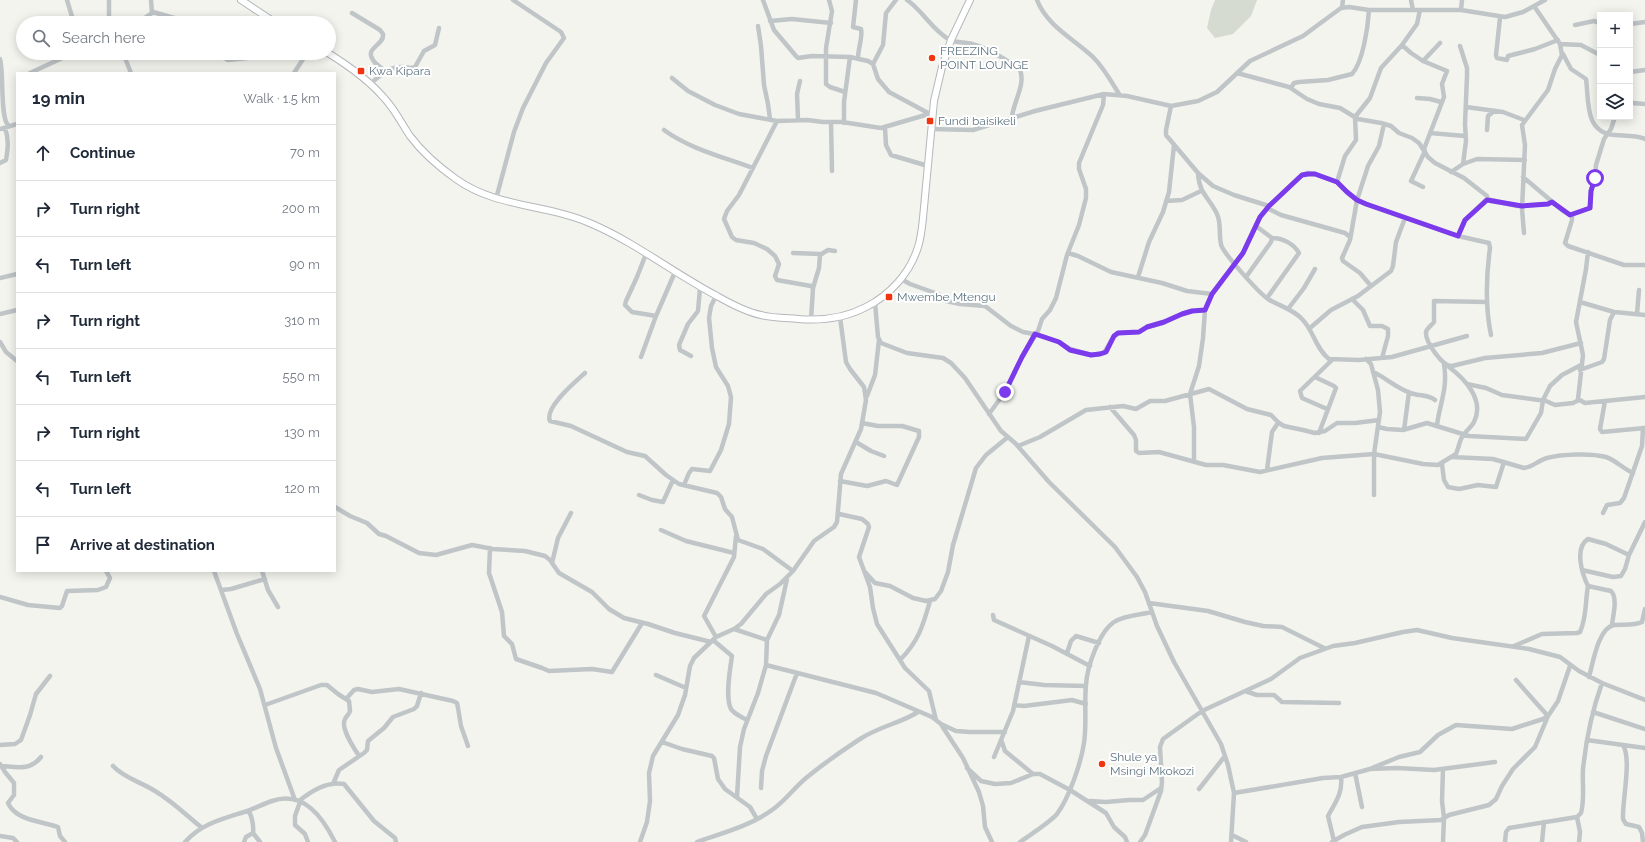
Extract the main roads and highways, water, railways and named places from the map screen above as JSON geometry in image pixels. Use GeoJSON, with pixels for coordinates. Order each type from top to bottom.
{"type":"FeatureCollection","features":[{"type":"Feature","properties":{"kind":"main road"},"geometry":{"type":"LineString","coordinates":[[241,0],[261,16]]}},
{"type":"Feature","properties":{"kind":"main road"},"geometry":{"type":"LineString","coordinates":[[336,58],[370,84],[386,100],[412,138],[428,155],[457,180],[478,192],[496,199],[559,213],[588,222],[615,235],[700,288],[748,311],[762,315],[811,320],[840,317],[856,313],[875,303],[892,290],[901,279],[919,246],[928,166],[931,129],[930,114],[942,67],[951,40],[970,0]]}},
{"type":"Feature","properties":{"kind":"place","name":"FREEZING POINT LOUNGE"},"geometry":{"type":"Point","coordinates":[932,58]}},
{"type":"Feature","properties":{"kind":"place","name":"Kwa Kipara"},"geometry":{"type":"Point","coordinates":[361,71]}},
{"type":"Feature","properties":{"kind":"place","name":"Fundi baisikeli"},"geometry":{"type":"Point","coordinates":[930,121]}},
{"type":"Feature","properties":{"kind":"place","name":"Mwembe Mtengu"},"geometry":{"type":"Point","coordinates":[889,297]}},
{"type":"Feature","properties":{"kind":"place","name":"Shule ya Msingi Mkokozi"},"geometry":{"type":"Point","coordinates":[1102,764]}}]}
